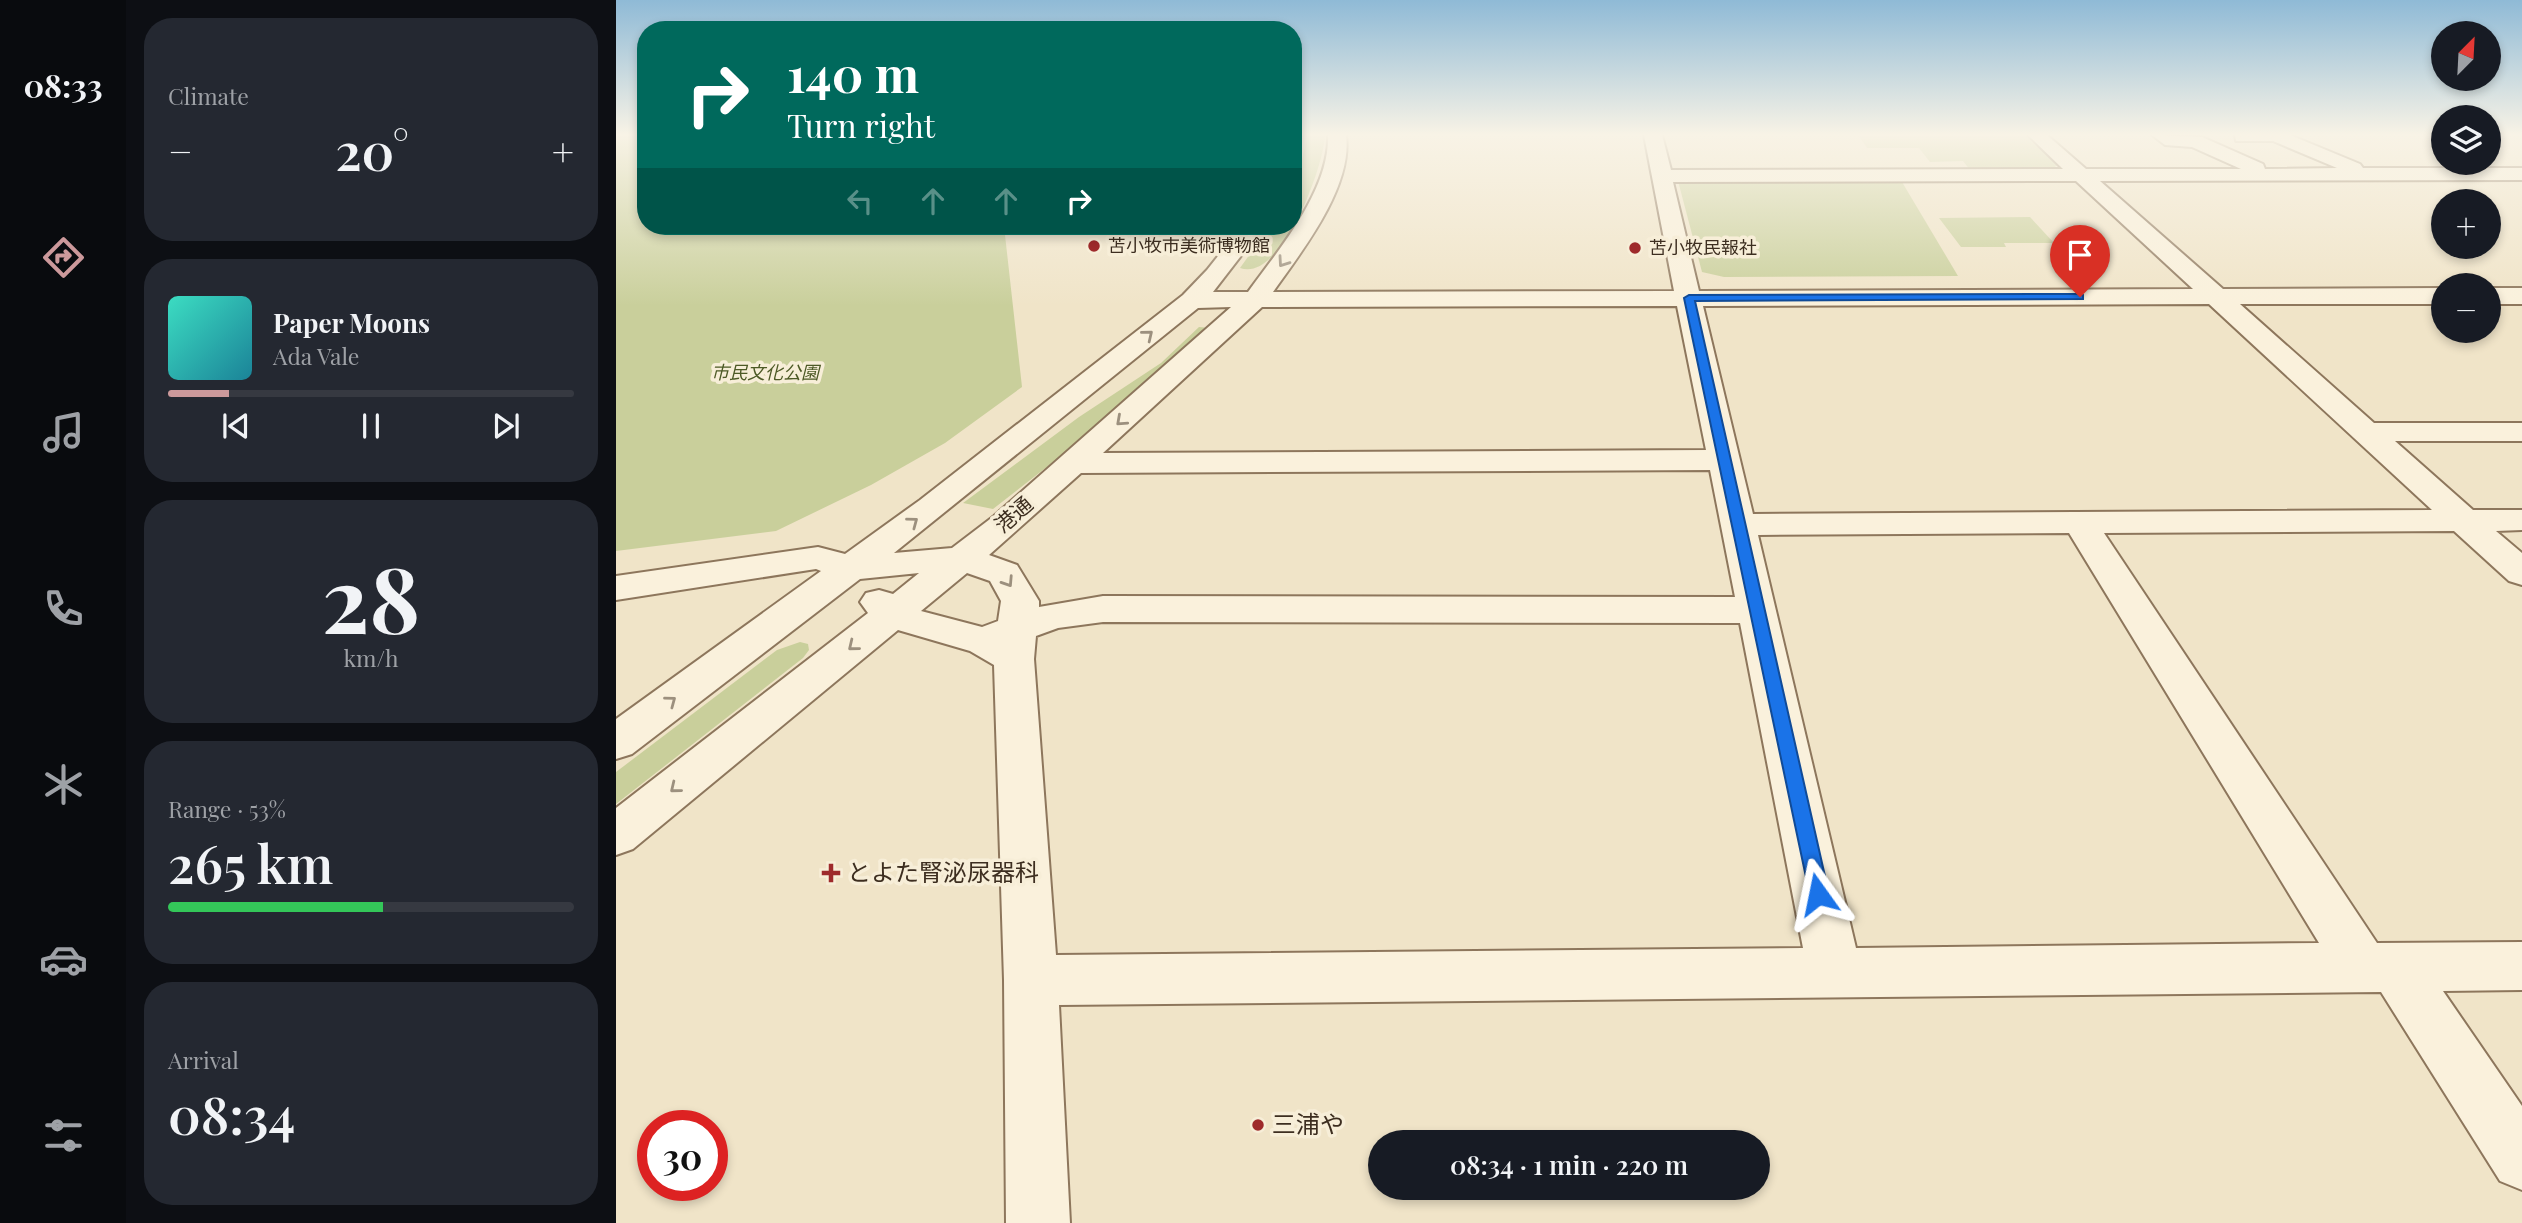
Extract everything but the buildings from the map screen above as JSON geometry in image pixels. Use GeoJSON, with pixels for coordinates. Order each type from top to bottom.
{"type":"FeatureCollection","features":[{"type":"Feature","properties":{"kind":"street","name":"港通"},"geometry":{"type":"LineString","coordinates":[[1302,233],[1314,216],[1323,192]]}},
{"type":"Feature","properties":{"kind":"street"},"geometry":{"type":"LineString","coordinates":[[1666,192],[1835,972]]}},
{"type":"Feature","properties":{"kind":"street"},"geometry":{"type":"LineString","coordinates":[[2099,192],[2522,573]]}},
{"type":"Feature","properties":{"kind":"street"},"geometry":{"type":"LineString","coordinates":[[616,742],[932,507],[1192,300],[1216,275],[1246,235]]}},
{"type":"Feature","properties":{"kind":"street","name":"港通"},"geometry":{"type":"LineString","coordinates":[[616,835],[962,558],[1073,463],[1256,299],[1301,235]]}},
{"type":"Feature","properties":{"kind":"street"},"geometry":{"type":"LineString","coordinates":[[1192,300],[2431,296]]}},
{"type":"Feature","properties":{"kind":"street"},"geometry":{"type":"LineString","coordinates":[[2501,296],[2522,296]]}},
{"type":"Feature","properties":{"kind":"street"},"geometry":{"type":"LineString","coordinates":[[2365,432],[2522,432]]}},
{"type":"Feature","properties":{"kind":"street"},"geometry":{"type":"LineString","coordinates":[[1073,463],[1725,460]]}},
{"type":"Feature","properties":{"kind":"street"},"geometry":{"type":"LineString","coordinates":[[1739,525],[2522,520]]}},
{"type":"Feature","properties":{"kind":"street"},"geometry":{"type":"LineString","coordinates":[[2080,523],[2379,967],[2522,1159]]}},
{"type":"Feature","properties":{"kind":"street"},"geometry":{"type":"LineString","coordinates":[[616,587],[818,558],[851,568],[962,558],[1004,573],[1020,601],[1005,642],[1031,980],[1038,1223]]}},
{"type":"Feature","properties":{"kind":"street"},"geometry":{"type":"LineString","coordinates":[[851,568],[890,615],[1005,642],[1052,616],[1103,608],[1757,610]]}},
{"type":"Feature","properties":{"kind":"street"},"geometry":{"type":"LineString","coordinates":[[1031,980],[2522,966]]}},
{"type":"Feature","properties":{"kind":"green space","name":"市民文化公園"},"geometry":{"type":"Polygon","coordinates":[[[616,192],[637,192],[637,235],[1005,235],[1022,387],[945,443],[871,485],[776,531],[616,551],[616,192]]]}},
{"type":"Feature","properties":{"kind":"green space"},"geometry":{"type":"Polygon","coordinates":[[[1302,192],[1309,192],[1302,209],[1302,192]]]}},
{"type":"Feature","properties":{"kind":"green space"},"geometry":{"type":"Polygon","coordinates":[[[1681,192],[1908,192],[1958,276],[1724,277],[1702,272],[1681,192]]]}},
{"type":"Feature","properties":{"kind":"green space"},"geometry":{"type":"Polygon","coordinates":[[[2030,217],[2054,243],[2004,243],[2006,247],[1961,247],[1939,218],[2030,217]]]}},
{"type":"Feature","properties":{"kind":"green space"},"geometry":{"type":"Polygon","coordinates":[[[1264,235],[1289,235],[1270,258],[1255,268],[1240,268],[1264,235]]]}},
{"type":"Feature","properties":{"kind":"green space"},"geometry":{"type":"Polygon","coordinates":[[[1199,327],[1210,328],[1107,420],[993,509],[963,503],[1079,417],[1161,363],[1199,327]]]}},
{"type":"Feature","properties":{"kind":"green space"},"geometry":{"type":"Polygon","coordinates":[[[800,642],[808,644],[809,650],[803,658],[616,804],[616,772],[777,650],[800,642]]]}},
{"type":"Feature","properties":{"kind":"place","name":"苫小牧市美術博物館"},"geometry":{"type":"Point","coordinates":[1094,246]}},
{"type":"Feature","properties":{"kind":"place","name":"苫小牧民報社"},"geometry":{"type":"Point","coordinates":[1635,248]}},
{"type":"Feature","properties":{"kind":"place","name":"とよた腎泌尿器科"},"geometry":{"type":"Point","coordinates":[831,873]}},
{"type":"Feature","properties":{"kind":"place","name":"三浦や"},"geometry":{"type":"Point","coordinates":[1258,1125]}},
{"type":"Feature","properties":{"kind":"route"},"geometry":{"type":"LineString","coordinates":[[1818,894],[1689,298],[2080,297]]}}]}
